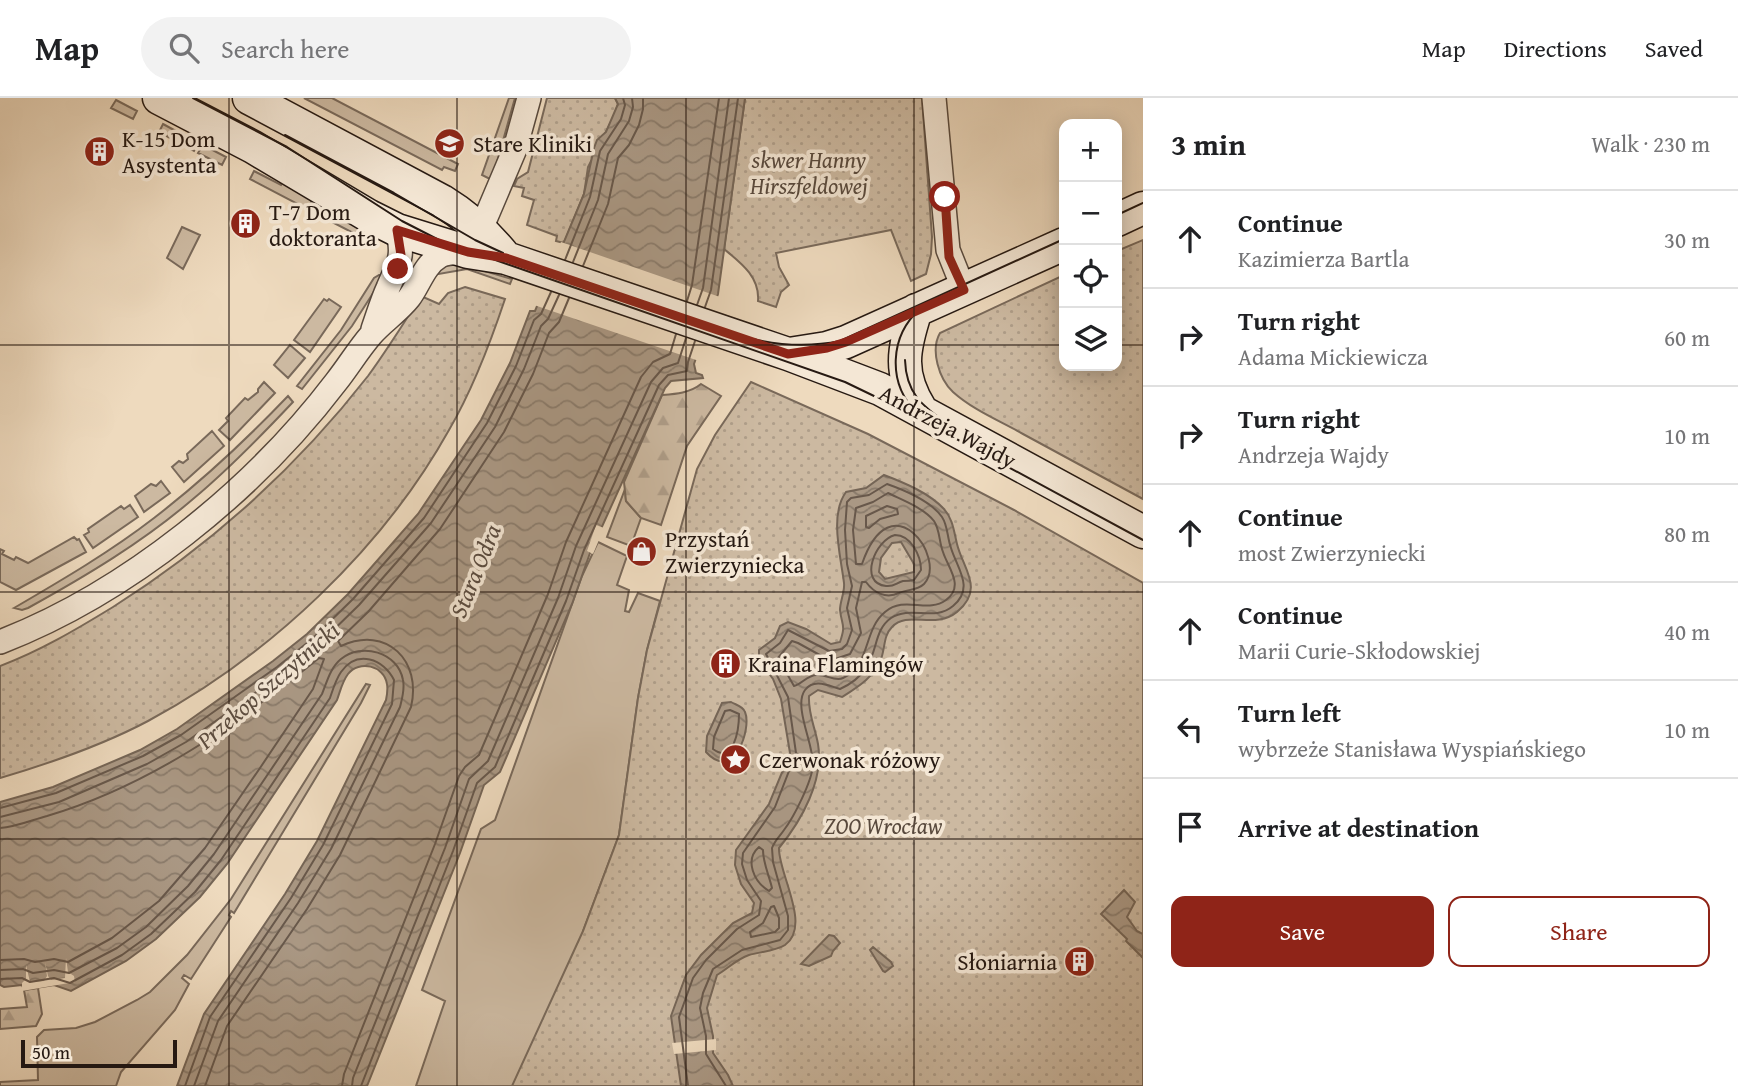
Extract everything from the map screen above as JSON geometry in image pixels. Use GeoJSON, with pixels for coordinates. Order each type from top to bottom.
{"type":"FeatureCollection","features":[{"type":"Feature","properties":{"kind":"main road","name":"Andrzeja Wajdy"},"geometry":{"type":"LineString","coordinates":[[159,98],[253,147],[397,230],[474,241],[523,265],[851,377],[921,410],[1143,532]]}},
{"type":"Feature","properties":{"kind":"main road"},"geometry":{"type":"LineString","coordinates":[[249,98],[405,179],[463,214],[474,241]]}},
{"type":"Feature","properties":{"kind":"main road"},"geometry":{"type":"LineString","coordinates":[[1122,218],[1143,208]]}},
{"type":"Feature","properties":{"kind":"main road"},"geometry":{"type":"LineString","coordinates":[[788,354],[839,344],[1062,245]]}},
{"type":"Feature","properties":{"kind":"main road"},"geometry":{"type":"LineString","coordinates":[[916,310],[905,350],[904,373],[921,410]]}},
{"type":"Feature","properties":{"kind":"street"},"geometry":{"type":"LineString","coordinates":[[4,635],[51,619],[118,580],[168,545],[225,500],[307,418],[370,335],[409,298],[431,264],[441,256],[474,241],[515,149],[529,98]]}},
{"type":"Feature","properties":{"kind":"street"},"geometry":{"type":"LineString","coordinates":[[934,98],[948,250],[964,290]]}},
{"type":"Feature","properties":{"kind":"street"},"geometry":{"type":"LineString","coordinates":[[370,335],[398,267],[401,245],[397,230]]}},
{"type":"Feature","properties":{"kind":"green space"},"geometry":{"type":"Polygon","coordinates":[[[304,98],[332,98],[458,164],[455,171],[444,167],[442,170],[304,98]]]}},
{"type":"Feature","properties":{"kind":"green space"},"geometry":{"type":"Polygon","coordinates":[[[509,98],[515,98],[492,180],[482,175],[509,98]]]}},
{"type":"Feature","properties":{"kind":"green space"},"geometry":{"type":"Polygon","coordinates":[[[547,98],[615,98],[618,104],[588,167],[584,194],[564,243],[556,241],[557,236],[527,225],[534,200],[522,196],[524,188],[514,186],[517,179],[528,172],[547,98]]]}},
{"type":"Feature","properties":{"kind":"green space","name":"skwer Hanny Hirszfeldowej"},"geometry":{"type":"Polygon","coordinates":[[[745,98],[922,98],[932,237],[926,274],[911,281],[891,230],[776,253],[779,267],[789,285],[781,292],[776,307],[758,301],[753,278],[743,265],[724,249],[745,98]]]}},
{"type":"Feature","properties":{"kind":"green space"},"geometry":{"type":"Polygon","coordinates":[[[116,100],[137,111],[133,119],[111,108],[116,100]]]}},
{"type":"Feature","properties":{"kind":"green space"},"geometry":{"type":"Polygon","coordinates":[[[163,124],[198,143],[194,151],[159,132],[163,124]]]}},
{"type":"Feature","properties":{"kind":"green space"},"geometry":{"type":"Polygon","coordinates":[[[203,145],[226,157],[222,165],[198,153],[203,145]]]}},
{"type":"Feature","properties":{"kind":"green space"},"geometry":{"type":"Polygon","coordinates":[[[254,171],[281,185],[284,179],[314,197],[307,209],[250,179],[254,171]]]}},
{"type":"Feature","properties":{"kind":"green space"},"geometry":{"type":"Polygon","coordinates":[[[315,198],[335,210],[330,220],[309,210],[315,198]]]}},
{"type":"Feature","properties":{"kind":"green space"},"geometry":{"type":"Polygon","coordinates":[[[337,211],[364,227],[359,236],[332,222],[337,211]]]}},
{"type":"Feature","properties":{"kind":"green space"},"geometry":{"type":"Polygon","coordinates":[[[182,227],[200,235],[183,269],[167,258],[182,227]]]}},
{"type":"Feature","properties":{"kind":"green space"},"geometry":{"type":"Polygon","coordinates":[[[1143,240],[1143,499],[969,404],[948,386],[940,372],[936,356],[940,333],[1059,277],[1059,371],[1122,371],[1122,249],[1143,240]]]}},
{"type":"Feature","properties":{"kind":"green space"},"geometry":{"type":"Polygon","coordinates":[[[457,263],[512,279],[510,284],[467,269],[433,275],[444,265],[457,263]]]}},
{"type":"Feature","properties":{"kind":"green space"},"geometry":{"type":"Polygon","coordinates":[[[384,276],[352,326],[302,389],[297,386],[341,330],[374,278],[384,276]]]}},
{"type":"Feature","properties":{"kind":"green space"},"geometry":{"type":"Polygon","coordinates":[[[465,287],[505,299],[480,366],[458,414],[422,474],[391,517],[356,558],[279,632],[193,695],[148,721],[94,746],[0,778],[0,666],[44,647],[113,607],[218,531],[282,473],[341,410],[368,376],[421,296],[439,304],[448,293],[465,287]]]}},
{"type":"Feature","properties":{"kind":"green space"},"geometry":{"type":"Polygon","coordinates":[[[324,299],[329,299],[341,307],[310,352],[294,340],[324,299]]]}},
{"type":"Feature","properties":{"kind":"green space"},"geometry":{"type":"Polygon","coordinates":[[[290,345],[305,358],[288,378],[274,365],[290,345]]]}},
{"type":"Feature","properties":{"kind":"green space"},"geometry":{"type":"Polygon","coordinates":[[[264,382],[275,393],[230,440],[219,430],[228,421],[226,418],[245,398],[248,400],[258,392],[264,382]]]}},
{"type":"Feature","properties":{"kind":"green space","name":"ZOO Wrocław"},"geometry":{"type":"Polygon","coordinates":[[[751,382],[868,434],[1014,510],[1143,583],[1143,1086],[512,1086],[583,931],[619,835],[647,650],[697,469],[715,435],[751,382]]]}},
{"type":"Feature","properties":{"kind":"green space"},"geometry":{"type":"Polygon","coordinates":[[[701,384],[721,396],[687,446],[661,525],[641,518],[626,501],[624,482],[662,395],[687,391],[701,384]]]}},
{"type":"Feature","properties":{"kind":"green space"},"geometry":{"type":"Polygon","coordinates":[[[288,396],[293,402],[219,476],[174,515],[114,558],[71,584],[28,608],[14,608],[103,554],[154,518],[223,460],[288,396]]]}},
{"type":"Feature","properties":{"kind":"green space"},"geometry":{"type":"Polygon","coordinates":[[[212,431],[224,446],[184,482],[172,467],[179,461],[183,463],[188,459],[187,454],[212,431]]]}},
{"type":"Feature","properties":{"kind":"green space"},"geometry":{"type":"Polygon","coordinates":[[[161,481],[170,493],[144,512],[135,496],[151,484],[156,486],[161,481]]]}},
{"type":"Feature","properties":{"kind":"green space"},"geometry":{"type":"Polygon","coordinates":[[[625,489],[626,501],[641,518],[631,546],[607,537],[625,489]]]}},
{"type":"Feature","properties":{"kind":"green space"},"geometry":{"type":"Polygon","coordinates":[[[130,505],[138,517],[93,548],[84,535],[89,532],[88,529],[121,506],[124,509],[130,505]]]}},
{"type":"Feature","properties":{"kind":"green space"},"geometry":{"type":"Polygon","coordinates":[[[74,537],[79,539],[86,552],[16,590],[0,582],[0,549],[4,551],[2,554],[14,560],[16,557],[28,563],[74,537]]]}},
{"type":"Feature","properties":{"kind":"green space"},"geometry":{"type":"Polygon","coordinates":[[[598,542],[627,556],[617,585],[629,590],[625,611],[629,612],[638,593],[660,601],[638,698],[619,835],[583,931],[619,1086],[416,1086],[445,1001],[422,990],[481,829],[495,820],[582,576],[598,542]]]}},
{"type":"Feature","properties":{"kind":"green space"},"geometry":{"type":"Polygon","coordinates":[[[366,684],[370,685],[361,703],[234,913],[231,911],[231,917],[191,979],[184,975],[182,978],[189,984],[175,1010],[121,1072],[116,1086],[0,1086],[0,1082],[38,1080],[37,1037],[44,1030],[76,1028],[95,1022],[137,1000],[150,992],[187,955],[231,899],[366,684]]]}},
{"type":"Feature","properties":{"kind":"green space"},"geometry":{"type":"Polygon","coordinates":[[[38,988],[42,1014],[36,1026],[0,1029],[0,1009],[27,1007],[24,990],[38,988]]]}},
{"type":"Feature","properties":{"kind":"water"},"geometry":{"type":"Polygon","coordinates":[[[615,98],[745,98],[718,294],[694,364],[696,373],[703,378],[671,381],[665,388],[590,553],[572,604],[500,772],[484,785],[460,853],[367,1086],[177,1086],[204,1014],[285,894],[317,841],[386,700],[385,678],[376,669],[364,666],[348,674],[337,700],[227,864],[200,897],[156,939],[126,961],[71,991],[54,985],[24,990],[22,985],[0,985],[0,802],[53,787],[140,750],[177,729],[307,634],[348,594],[418,514],[481,420],[510,363],[530,311],[535,311],[584,194],[597,140],[606,132],[618,104],[615,98]]]}},
{"type":"Feature","properties":{"kind":"water"},"geometry":{"type":"Polygon","coordinates":[[[884,475],[924,493],[944,509],[951,521],[970,579],[970,595],[965,604],[949,617],[940,620],[898,622],[887,633],[882,656],[871,675],[842,697],[818,690],[809,696],[818,744],[818,771],[803,812],[779,848],[795,913],[792,936],[785,945],[745,957],[717,975],[707,1008],[713,1036],[713,1053],[733,1086],[681,1086],[671,1016],[686,975],[701,955],[733,923],[752,913],[754,903],[741,884],[735,865],[736,850],[769,804],[790,753],[781,699],[773,679],[759,660],[759,650],[775,638],[780,626],[788,622],[831,644],[840,642],[843,628],[840,607],[844,586],[838,512],[846,492],[866,488],[884,475]],[[901,542],[892,543],[881,558],[879,572],[885,579],[914,572],[914,564],[901,542]]]}},
{"type":"Feature","properties":{"kind":"water"},"geometry":{"type":"Polygon","coordinates":[[[731,702],[745,712],[746,729],[739,750],[725,761],[716,760],[706,752],[707,736],[722,703],[731,702]]]}},
{"type":"Feature","properties":{"kind":"water"},"geometry":{"type":"Polygon","coordinates":[[[1124,890],[1135,902],[1127,917],[1137,931],[1143,934],[1143,958],[1101,914],[1124,890]]]}},
{"type":"Feature","properties":{"kind":"water"},"geometry":{"type":"Polygon","coordinates":[[[829,935],[834,936],[840,943],[831,956],[809,966],[801,964],[829,935]]]}},
{"type":"Feature","properties":{"kind":"water"},"geometry":{"type":"Polygon","coordinates":[[[873,947],[893,966],[885,972],[870,950],[873,947]]]}},
{"type":"Feature","properties":{"kind":"pier"},"geometry":{"type":"Polygon","coordinates":[[[561,242],[720,297],[699,361],[534,305],[561,242]]]}},
{"type":"Feature","properties":{"kind":"pier"},"geometry":{"type":"Polygon","coordinates":[[[596,525],[604,528],[593,554],[587,551],[596,525]]]}},
{"type":"Feature","properties":{"kind":"pier"},"geometry":{"type":"Polygon","coordinates":[[[66,958],[68,972],[74,976],[75,982],[22,991],[22,983],[26,979],[26,965],[30,982],[44,981],[47,976],[45,962],[51,980],[65,978],[66,958]]]}},
{"type":"Feature","properties":{"kind":"pier"},"geometry":{"type":"Polygon","coordinates":[[[716,1039],[716,1050],[674,1054],[672,1043],[716,1039]]]}},
{"type":"Feature","properties":{"kind":"tram line"},"geometry":{"type":"LineString","coordinates":[[193,98],[287,147],[402,221],[441,241],[845,382],[903,410],[1143,540]]}},
{"type":"Feature","properties":{"kind":"tram line"},"geometry":{"type":"LineString","coordinates":[[285,135],[503,253]]}},
{"type":"Feature","properties":{"kind":"tram line"},"geometry":{"type":"LineString","coordinates":[[1122,213],[1143,203]]}},
{"type":"Feature","properties":{"kind":"tram line"},"geometry":{"type":"LineString","coordinates":[[753,339],[796,345],[840,341],[1059,241]]}},
{"type":"Feature","properties":{"kind":"tram line"},"geometry":{"type":"LineString","coordinates":[[917,413],[900,388],[896,360],[903,332],[910,319],[921,308]]}},
{"type":"Feature","properties":{"kind":"tram line"},"geometry":{"type":"LineString","coordinates":[[905,360],[908,381],[917,398],[947,423]]}},
{"type":"Feature","properties":{"kind":"place","name":"Stare Kliniki"},"geometry":{"type":"Point","coordinates":[450,143]}},
{"type":"Feature","properties":{"kind":"place","name":"K-15 Dom Asystenta"},"geometry":{"type":"Point","coordinates":[99,151]}},
{"type":"Feature","properties":{"kind":"place","name":"T-7 Dom doktoranta"},"geometry":{"type":"Point","coordinates":[246,224]}},
{"type":"Feature","properties":{"kind":"place","name":"Przystań Zwierzyniecka"},"geometry":{"type":"Point","coordinates":[642,551]}},
{"type":"Feature","properties":{"kind":"place","name":"Kraina Flamingów"},"geometry":{"type":"Point","coordinates":[725,663]}},
{"type":"Feature","properties":{"kind":"place","name":"Czerwonak różowy"},"geometry":{"type":"Point","coordinates":[736,759]}},
{"type":"Feature","properties":{"kind":"place","name":"Słoniarnia"},"geometry":{"type":"Point","coordinates":[1080,961]}},
{"type":"Feature","properties":{"kind":"route"},"geometry":{"type":"LineString","coordinates":[[398,269],[401,245],[397,230],[468,252],[506,258],[788,354],[846,342],[964,290],[949,257],[945,197]]}},
{"type":"Feature","properties":{"kind":"water label","name":"Stara Odra"},"geometry":{"type":"Point","coordinates":[475,571]}},
{"type":"Feature","properties":{"kind":"water label","name":"Przekop Szczytnicki"},"geometry":{"type":"Point","coordinates":[268,685]}}]}
